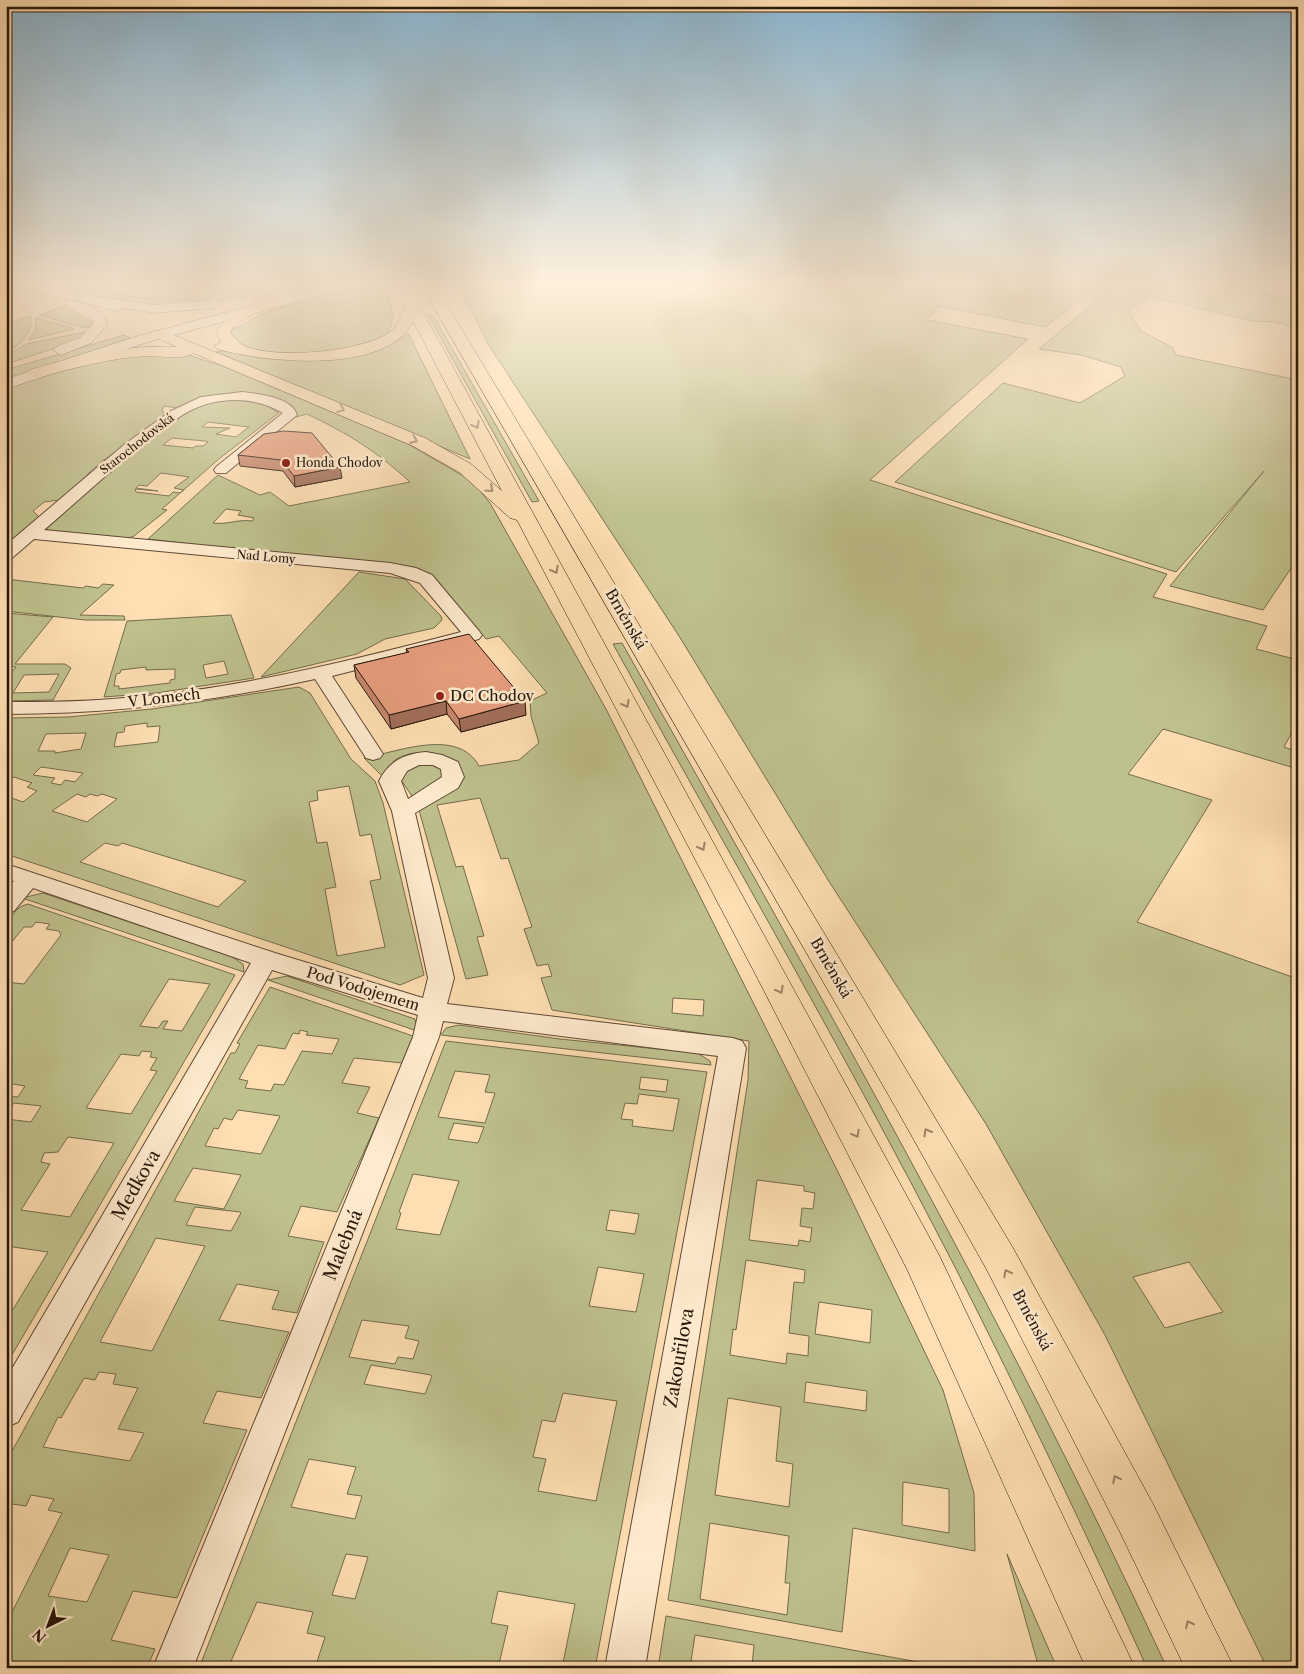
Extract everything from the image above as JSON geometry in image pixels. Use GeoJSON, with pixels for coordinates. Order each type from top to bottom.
{"type":"FeatureCollection","features":[{"type":"Feature","properties":{"kind":"highway"},"geometry":{"type":"LineString","coordinates":[[29,367],[67,361]]}},
{"type":"Feature","properties":{"kind":"highway"},"geometry":{"type":"LineString","coordinates":[[224,361],[436,451],[477,478],[532,527]]}},
{"type":"Feature","properties":{"kind":"highway","name":"Brněnská"},"geometry":{"type":"LineString","coordinates":[[452,361],[532,527],[925,1266],[1111,1668]]}},
{"type":"Feature","properties":{"kind":"highway","name":"Brněnská"},"geometry":{"type":"LineString","coordinates":[[461,361],[788,895],[1000,1259],[1137,1519],[1210,1668]]}},
{"type":"Feature","properties":{"kind":"main road"},"geometry":{"type":"LineString","coordinates":[[6,384],[40,361]]}},
{"type":"Feature","properties":{"kind":"main road"},"geometry":{"type":"LineString","coordinates":[[29,367],[49,361]]}},
{"type":"Feature","properties":{"kind":"street","name":"Starochodovská"},"geometry":{"type":"LineString","coordinates":[[6,554],[32,534],[122,453],[176,413],[211,399],[241,396],[266,400],[289,411],[290,415],[221,470]]}},
{"type":"Feature","properties":{"kind":"street","name":"Nad Lomy"},"geometry":{"type":"LineString","coordinates":[[32,534],[390,568],[410,572],[426,579],[474,635]]}},
{"type":"Feature","properties":{"kind":"street","name":"V Lomech"},"geometry":{"type":"LineString","coordinates":[[6,708],[40,709],[160,701],[266,684],[474,635]]}},
{"type":"Feature","properties":{"kind":"street"},"geometry":{"type":"LineString","coordinates":[[320,672],[373,754]]}},
{"type":"Feature","properties":{"kind":"street","name":"Malebná"},"geometry":{"type":"LineString","coordinates":[[173,1668],[422,1046],[434,1011],[441,978],[403,811]]}},
{"type":"Feature","properties":{"kind":"street"},"geometry":{"type":"LineString","coordinates":[[6,906],[18,874]]}},
{"type":"Feature","properties":{"kind":"street","name":"Pod Vodojemem"},"geometry":{"type":"LineString","coordinates":[[18,874],[266,959],[434,1011],[732,1048]]}},
{"type":"Feature","properties":{"kind":"street","name":"Medkova"},"geometry":{"type":"LineString","coordinates":[[6,1411],[266,959]]}},
{"type":"Feature","properties":{"kind":"street","name":"Zakouřilova"},"geometry":{"type":"LineString","coordinates":[[625,1668],[732,1048]]}},
{"type":"Feature","properties":{"kind":"green space"},"geometry":{"type":"Polygon","coordinates":[[[36,361],[62,361],[6,380],[6,370],[36,361]]]}},
{"type":"Feature","properties":{"kind":"green space"},"geometry":{"type":"Polygon","coordinates":[[[94,361],[207,361],[406,443],[472,481],[490,503],[606,709],[839,1174],[943,1390],[974,1493],[975,1551],[853,1528],[842,1632],[668,1600],[748,1080],[749,1041],[552,1010],[541,978],[552,976],[548,964],[537,966],[524,929],[532,927],[508,858],[501,859],[480,798],[437,805],[456,867],[463,866],[484,936],[477,937],[488,975],[466,979],[419,810],[459,782],[451,761],[438,754],[423,752],[408,754],[395,760],[382,776],[364,758],[426,745],[442,745],[457,747],[469,754],[479,766],[519,760],[539,743],[531,716],[530,701],[547,693],[499,636],[486,639],[432,577],[269,553],[148,539],[218,475],[260,495],[270,492],[289,506],[410,482],[362,444],[307,414],[296,417],[295,410],[282,402],[261,395],[177,408],[164,406],[162,410],[166,416],[101,462],[60,500],[44,502],[33,511],[40,518],[6,546],[6,387],[94,361]],[[226,509],[213,523],[252,521],[254,518],[238,515],[241,511],[226,509]],[[673,998],[672,1013],[703,1016],[704,1000],[673,998]],[[757,1180],[749,1240],[798,1246],[799,1240],[810,1242],[812,1228],[800,1226],[802,1208],[813,1209],[815,1193],[804,1191],[804,1186],[757,1180]],[[746,1260],[736,1330],[733,1329],[730,1355],[786,1364],[787,1353],[808,1356],[809,1336],[789,1333],[794,1282],[804,1283],[805,1270],[746,1260]],[[819,1302],[815,1334],[870,1343],[872,1310],[819,1302]],[[806,1382],[804,1402],[866,1411],[867,1391],[806,1382]],[[728,1398],[715,1495],[789,1507],[793,1464],[776,1461],[781,1407],[728,1398]],[[903,1482],[902,1525],[949,1533],[949,1489],[903,1482]],[[710,1523],[700,1599],[787,1615],[790,1583],[785,1583],[789,1536],[710,1523]]]}},
{"type":"Feature","properties":{"kind":"green space"},"geometry":{"type":"Polygon","coordinates":[[[238,361],[422,361],[470,459],[238,361]]]}},
{"type":"Feature","properties":{"kind":"green space"},"geometry":{"type":"Polygon","coordinates":[[[454,361],[459,361],[539,501],[532,502],[454,361]]]}},
{"type":"Feature","properties":{"kind":"green space"},"geometry":{"type":"Polygon","coordinates":[[[499,361],[1003,361],[870,480],[1167,574],[1153,597],[1267,626],[1256,649],[1298,660],[1298,721],[1284,747],[1298,752],[1298,769],[1163,729],[1128,774],[1212,800],[1137,922],[1298,979],[1298,1668],[1267,1668],[1105,1335],[986,1124],[830,883],[679,636],[499,361]],[[1189,1262],[1133,1277],[1165,1328],[1223,1312],[1189,1262]]]}},
{"type":"Feature","properties":{"kind":"green space"},"geometry":{"type":"Polygon","coordinates":[[[1101,361],[1206,361],[1298,380],[1298,558],[1263,610],[1170,586],[1264,471],[1176,572],[895,482],[1003,383],[1080,403],[1125,376],[1121,367],[1101,361]]]}},
{"type":"Feature","properties":{"kind":"green space"},"geometry":{"type":"Polygon","coordinates":[[[237,399],[264,404],[279,413],[220,458],[184,490],[174,488],[189,477],[161,473],[147,486],[139,485],[136,488],[158,491],[135,489],[136,492],[169,496],[173,492],[180,493],[162,509],[167,510],[134,536],[126,539],[53,532],[46,529],[133,449],[194,408],[216,401],[237,399]],[[208,422],[202,427],[230,428],[216,434],[236,437],[249,427],[208,422]],[[172,438],[163,445],[193,448],[203,446],[208,442],[172,438]]]}},
{"type":"Feature","properties":{"kind":"green space"},"geometry":{"type":"Polygon","coordinates":[[[359,572],[405,579],[441,616],[442,620],[434,628],[385,639],[357,654],[261,677],[359,572]]]}},
{"type":"Feature","properties":{"kind":"green space"},"geometry":{"type":"Polygon","coordinates":[[[6,579],[83,588],[86,586],[98,588],[103,584],[114,585],[80,615],[124,616],[125,620],[85,620],[6,611],[6,579]]]}},
{"type":"Feature","properties":{"kind":"green space"},"geometry":{"type":"Polygon","coordinates":[[[6,613],[53,617],[15,664],[65,664],[71,668],[53,700],[6,701],[6,678],[16,667],[6,666],[6,613]],[[59,674],[24,675],[13,693],[49,692],[59,674]]]}},
{"type":"Feature","properties":{"kind":"green space"},"geometry":{"type":"Polygon","coordinates":[[[231,615],[254,678],[156,693],[104,697],[127,621],[231,615]],[[224,661],[203,665],[206,678],[228,674],[224,661]],[[146,667],[121,670],[120,673],[116,674],[114,686],[119,686],[119,689],[170,683],[170,680],[175,679],[175,669],[146,670],[146,667]]]}},
{"type":"Feature","properties":{"kind":"green space"},"geometry":{"type":"Polygon","coordinates":[[[622,643],[905,1150],[1040,1407],[1105,1537],[1167,1668],[1147,1668],[1053,1465],[954,1265],[829,1031],[613,644],[622,643]]]}},
{"type":"Feature","properties":{"kind":"green space"},"geometry":{"type":"Polygon","coordinates":[[[299,687],[310,693],[351,759],[375,781],[383,803],[424,975],[400,985],[6,854],[6,796],[23,802],[37,791],[27,787],[32,783],[14,777],[6,783],[6,718],[68,717],[152,709],[299,687]],[[147,723],[125,726],[124,732],[117,733],[114,747],[158,742],[160,726],[147,727],[147,723]],[[86,733],[46,734],[38,751],[55,751],[55,753],[81,749],[86,733]],[[41,767],[33,775],[55,778],[51,783],[61,785],[65,780],[75,782],[83,773],[41,767]],[[349,786],[317,791],[318,800],[309,802],[317,843],[327,842],[336,887],[325,889],[337,956],[385,947],[370,881],[381,879],[371,834],[360,836],[349,786]],[[77,794],[52,811],[87,822],[117,799],[102,794],[97,796],[90,794],[86,797],[77,794]],[[105,843],[80,862],[218,907],[246,881],[122,843],[118,846],[105,843]]]}},
{"type":"Feature","properties":{"kind":"green space"},"geometry":{"type":"Polygon","coordinates":[[[432,763],[443,769],[445,777],[412,796],[401,780],[403,775],[414,767],[432,763]]]}},
{"type":"Feature","properties":{"kind":"green space"},"geometry":{"type":"Polygon","coordinates":[[[43,893],[231,956],[243,964],[244,972],[22,898],[43,893]]]}},
{"type":"Feature","properties":{"kind":"green space"},"geometry":{"type":"Polygon","coordinates":[[[28,904],[235,975],[6,1365],[6,1321],[48,1252],[6,1246],[6,1119],[31,1122],[41,1106],[14,1103],[6,1113],[6,1096],[18,1097],[25,1086],[6,1083],[6,982],[24,984],[61,935],[59,931],[46,929],[50,924],[36,922],[32,927],[24,927],[6,949],[9,922],[21,907],[28,904]],[[169,979],[140,1026],[158,1028],[163,1021],[168,1021],[163,1029],[182,1031],[210,984],[169,979]],[[142,1051],[139,1056],[121,1054],[86,1108],[131,1114],[157,1071],[150,1070],[157,1058],[150,1057],[152,1052],[142,1051]],[[68,1137],[58,1152],[44,1153],[41,1162],[50,1164],[21,1210],[70,1217],[114,1143],[68,1137]]]}},
{"type":"Feature","properties":{"kind":"green space"},"geometry":{"type":"Polygon","coordinates":[[[287,976],[415,1019],[417,1031],[268,980],[287,976]]]}},
{"type":"Feature","properties":{"kind":"green space"},"geometry":{"type":"Polygon","coordinates":[[[270,987],[413,1036],[402,1063],[354,1058],[342,1083],[370,1087],[357,1113],[379,1118],[337,1212],[301,1206],[288,1236],[324,1242],[297,1313],[272,1309],[279,1291],[237,1284],[219,1320],[289,1332],[261,1398],[217,1391],[203,1423],[247,1430],[177,1598],[133,1591],[111,1640],[155,1649],[147,1668],[6,1668],[6,1624],[62,1513],[48,1510],[54,1499],[31,1495],[26,1506],[12,1504],[6,1514],[6,1462],[231,1053],[235,1053],[240,1044],[237,1043],[270,987]],[[300,1030],[299,1034],[293,1033],[285,1049],[258,1045],[239,1079],[248,1081],[245,1088],[271,1091],[274,1084],[284,1085],[302,1051],[332,1054],[339,1039],[306,1035],[308,1032],[300,1030]],[[238,1110],[232,1120],[224,1118],[218,1129],[214,1128],[205,1146],[261,1154],[280,1116],[238,1110]],[[193,1168],[174,1201],[224,1209],[241,1175],[193,1168]],[[195,1207],[186,1225],[231,1231],[240,1212],[195,1207]],[[156,1238],[100,1342],[152,1351],[205,1246],[156,1238]],[[99,1372],[95,1380],[84,1378],[61,1418],[58,1417],[43,1447],[130,1461],[144,1433],[118,1429],[138,1388],[113,1384],[116,1374],[99,1372]],[[70,1548],[48,1596],[87,1602],[109,1555],[70,1548]]]}},
{"type":"Feature","properties":{"kind":"green space"},"geometry":{"type":"Polygon","coordinates":[[[459,1025],[560,1039],[687,1052],[699,1054],[710,1061],[711,1065],[441,1035],[446,1028],[459,1025]]]}},
{"type":"Feature","properties":{"kind":"green space"},"geometry":{"type":"Polygon","coordinates":[[[446,1041],[707,1072],[595,1668],[562,1668],[575,1604],[498,1591],[491,1623],[508,1626],[498,1668],[315,1668],[325,1637],[307,1633],[313,1612],[257,1602],[228,1668],[199,1668],[446,1041]],[[455,1071],[438,1117],[485,1123],[495,1093],[485,1092],[490,1075],[455,1071]],[[641,1077],[639,1089],[666,1092],[668,1080],[641,1077]],[[639,1094],[637,1104],[625,1103],[621,1119],[633,1120],[632,1126],[673,1131],[679,1099],[639,1094]],[[454,1123],[448,1139],[478,1143],[484,1127],[454,1123]],[[413,1174],[399,1212],[401,1213],[396,1229],[440,1235],[459,1181],[413,1174]],[[610,1210],[606,1230],[635,1234],[639,1214],[610,1210]],[[598,1267],[589,1306],[636,1312],[644,1274],[598,1267]],[[362,1320],[349,1357],[395,1364],[398,1357],[413,1359],[419,1341],[405,1338],[409,1326],[362,1320]],[[371,1365],[364,1384],[425,1394],[431,1375],[371,1365]],[[563,1393],[555,1422],[542,1420],[533,1457],[546,1459],[538,1491],[596,1501],[617,1401],[563,1393]],[[309,1459],[291,1507],[355,1519],[362,1496],[347,1494],[356,1467],[309,1459]],[[346,1554],[332,1595],[355,1599],[368,1557],[346,1554]]]}},
{"type":"Feature","properties":{"kind":"green space"},"geometry":{"type":"Polygon","coordinates":[[[1007,1554],[1057,1668],[1039,1668],[1007,1554]]]}},
{"type":"Feature","properties":{"kind":"green space"},"geometry":{"type":"Polygon","coordinates":[[[666,1616],[950,1668],[765,1668],[752,1666],[754,1645],[695,1635],[690,1668],[658,1668],[666,1616]]]}},
{"type":"Feature","properties":{"kind":"building","name":"Honda Chodov"},"geometry":{"type":"Polygon","coordinates":[[[284,431],[312,433],[340,467],[294,476],[281,460],[238,455],[264,434],[284,431]]]}},
{"type":"Feature","properties":{"kind":"building","name":"DC Chodov"},"geometry":{"type":"Polygon","coordinates":[[[469,634],[525,701],[459,719],[446,701],[389,715],[354,665],[409,652],[406,649],[469,634]]]}},
{"type":"Feature","properties":{"kind":"place","name":"Honda Chodov"},"geometry":{"type":"Point","coordinates":[286,463]}},
{"type":"Feature","properties":{"kind":"place","name":"DC Chodov"},"geometry":{"type":"Point","coordinates":[440,696]}}]}
